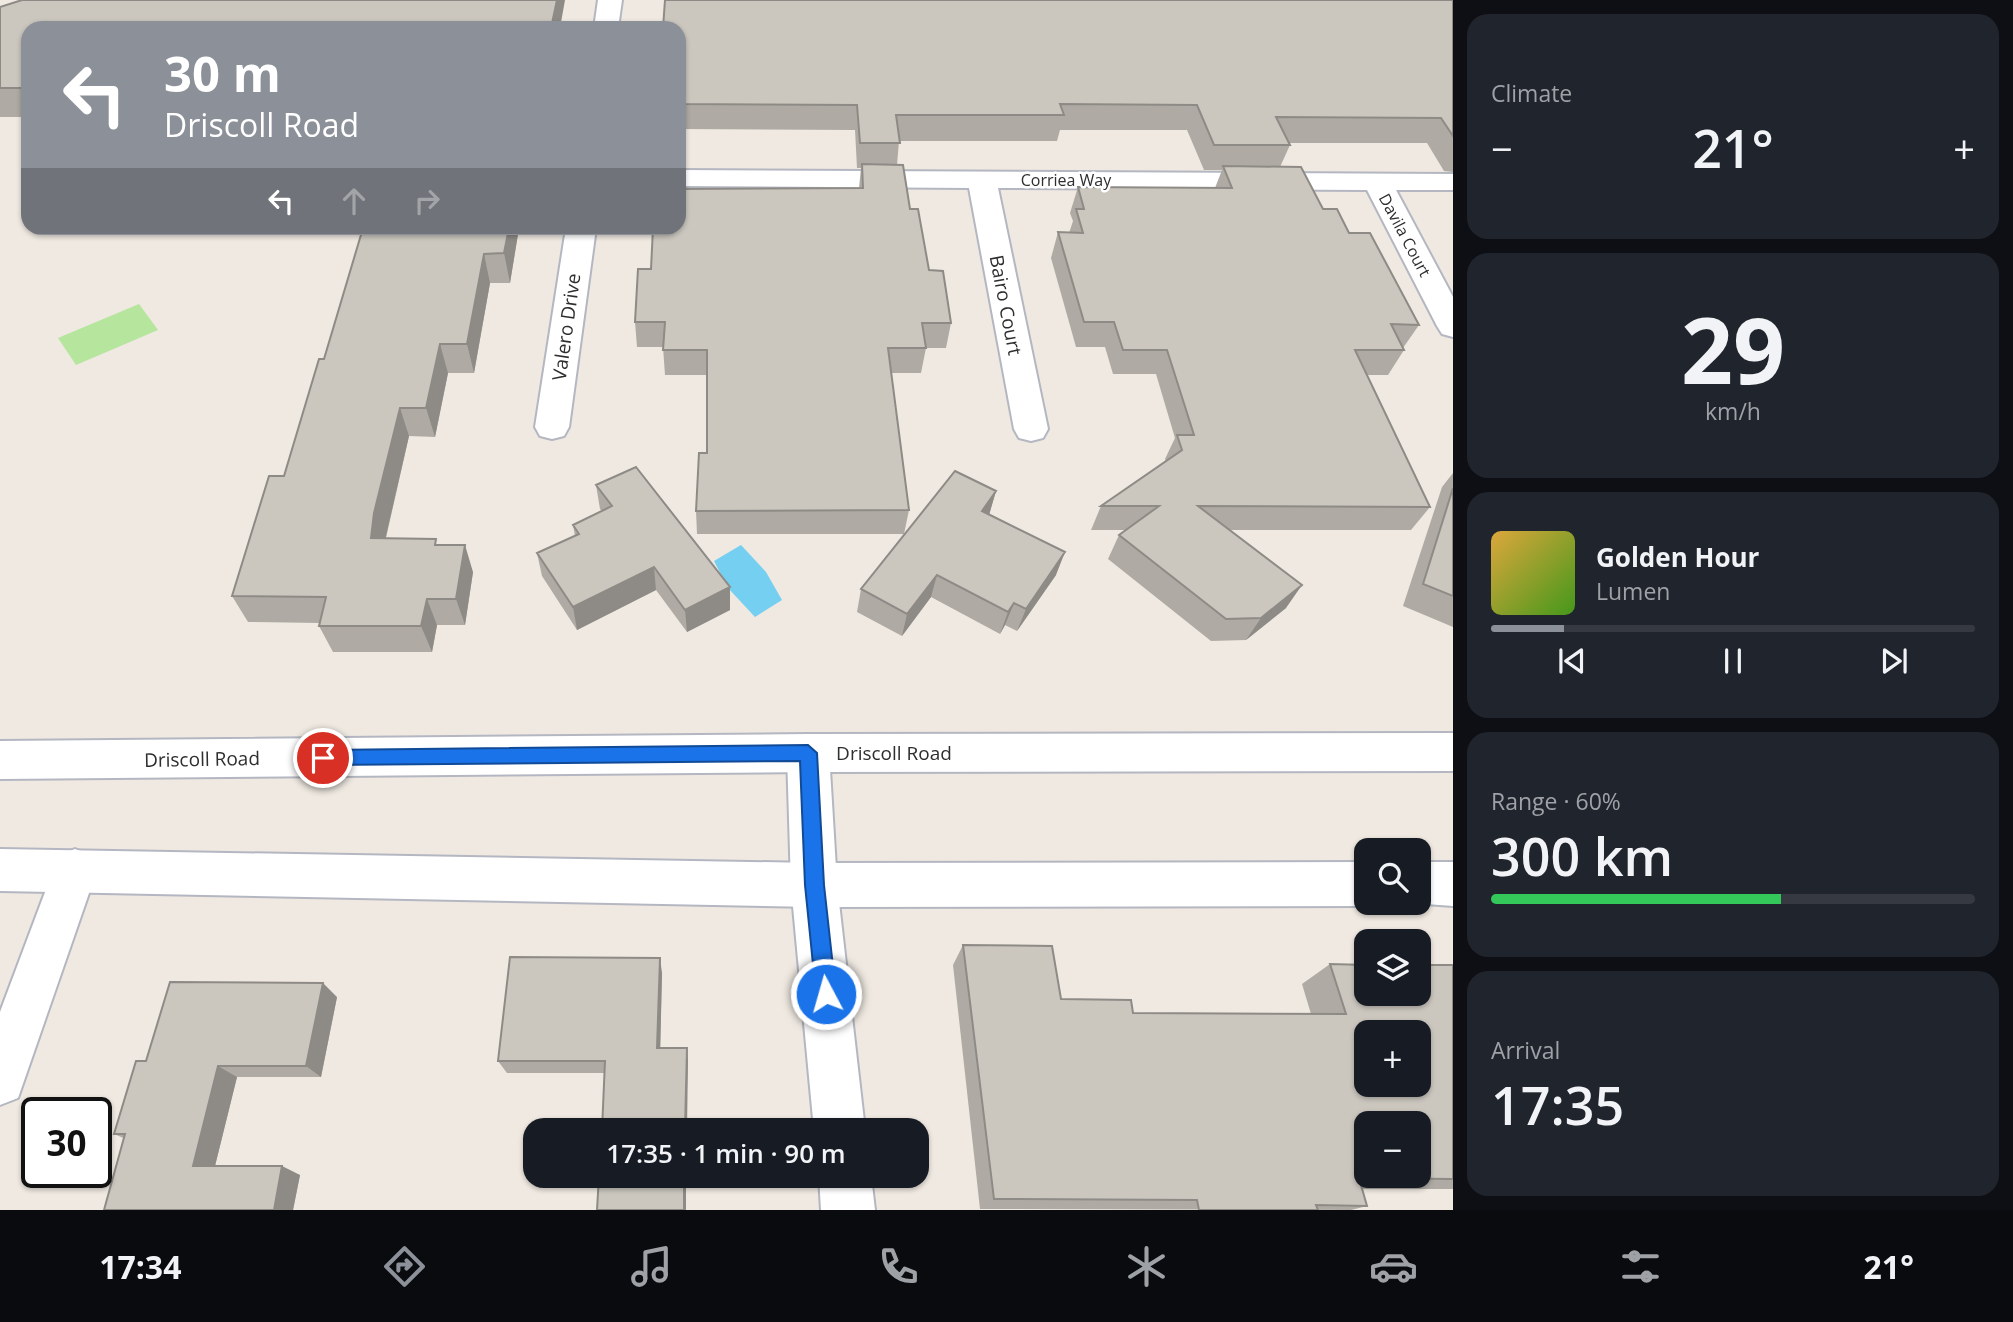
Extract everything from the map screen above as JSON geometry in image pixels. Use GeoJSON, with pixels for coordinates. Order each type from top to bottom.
{"type":"FeatureCollection","features":[{"type":"Feature","properties":{"kind":"street"},"geometry":{"type":"LineString","coordinates":[[607,21],[610,0]]}},
{"type":"Feature","properties":{"kind":"street","name":"Corriea Way"},"geometry":{"type":"LineString","coordinates":[[686,178],[1453,182]]}},
{"type":"Feature","properties":{"kind":"street","name":"Bairo Court"},"geometry":{"type":"LineString","coordinates":[[982,180],[1031,429]]}},
{"type":"Feature","properties":{"kind":"street","name":"Davila Court"},"geometry":{"type":"LineString","coordinates":[[1377,182],[1453,326]]}},
{"type":"Feature","properties":{"kind":"street","name":"Valero Drive"},"geometry":{"type":"LineString","coordinates":[[552,427],[580,235]]}},
{"type":"Feature","properties":{"kind":"street","name":"Driscoll Road"},"geometry":{"type":"LineString","coordinates":[[0,760],[808,753],[1453,752]]}},
{"type":"Feature","properties":{"kind":"street"},"geometry":{"type":"LineString","coordinates":[[808,753],[814,885],[839,1118]]}},
{"type":"Feature","properties":{"kind":"street"},"geometry":{"type":"LineString","coordinates":[[0,870],[814,885],[1354,884]]}},
{"type":"Feature","properties":{"kind":"street"},"geometry":{"type":"LineString","coordinates":[[0,1080],[75,870]]}},
{"type":"Feature","properties":{"kind":"street"},"geometry":{"type":"LineString","coordinates":[[1431,884],[1453,884]]}},
{"type":"Feature","properties":{"kind":"street"},"geometry":{"type":"LineString","coordinates":[[846,1188],[848,1210]]}},
{"type":"Feature","properties":{"kind":"green space"},"geometry":{"type":"Polygon","coordinates":[[[139,304],[158,330],[76,365],[58,338],[139,304]]]}},
{"type":"Feature","properties":{"kind":"water"},"geometry":{"type":"Polygon","coordinates":[[[741,545],[766,572],[782,600],[755,617],[728,588],[714,561],[741,545]]]}},
{"type":"Feature","properties":{"kind":"building"},"geometry":{"type":"Polygon","coordinates":[[[22,0],[557,0],[552,21],[21,21],[21,88],[0,88],[0,7],[22,0]]]}},
{"type":"Feature","properties":{"kind":"building"},"geometry":{"type":"Polygon","coordinates":[[[665,0],[1453,0],[1453,136],[1441,118],[1276,117],[1290,145],[1214,145],[1197,105],[1060,104],[1064,115],[896,115],[900,143],[860,143],[857,105],[686,104],[686,21],[664,21],[665,0]]]}},
{"type":"Feature","properties":{"kind":"building"},"geometry":{"type":"Polygon","coordinates":[[[862,164],[903,165],[910,209],[918,209],[929,270],[943,271],[951,323],[922,323],[926,348],[888,348],[909,510],[696,511],[699,453],[707,453],[707,350],[663,350],[665,322],[635,322],[638,269],[651,269],[653,235],[686,235],[686,189],[863,188],[862,164]]]}},
{"type":"Feature","properties":{"kind":"building"},"geometry":{"type":"Polygon","coordinates":[[[1223,166],[1301,167],[1323,209],[1337,209],[1349,233],[1370,233],[1419,325],[1391,324],[1404,350],[1355,350],[1430,507],[1198,506],[1302,585],[1261,618],[1226,619],[1119,535],[1159,506],[1101,506],[1182,450],[1177,435],[1194,435],[1167,350],[1123,350],[1114,322],[1084,322],[1058,232],[1083,233],[1076,209],[1084,209],[1078,187],[1232,188],[1223,166]]]}},
{"type":"Feature","properties":{"kind":"building"},"geometry":{"type":"Polygon","coordinates":[[[361,235],[508,235],[504,253],[484,254],[467,344],[440,344],[426,408],[400,408],[374,513],[371,538],[436,539],[435,545],[465,545],[456,599],[427,599],[421,626],[319,626],[326,597],[232,596],[269,476],[284,476],[319,359],[324,359],[361,235]]]}},
{"type":"Feature","properties":{"kind":"building"},"geometry":{"type":"Polygon","coordinates":[[[636,467],[730,587],[685,610],[654,567],[573,607],[537,553],[579,534],[573,525],[612,506],[596,485],[636,467]]]}},
{"type":"Feature","properties":{"kind":"building"},"geometry":{"type":"Polygon","coordinates":[[[955,471],[996,491],[982,511],[1065,552],[1026,609],[1014,603],[1008,612],[937,575],[907,614],[861,589],[955,471]]]}},
{"type":"Feature","properties":{"kind":"building"},"geometry":{"type":"Polygon","coordinates":[[[1453,488],[1453,596],[1423,584],[1453,488]]]}},
{"type":"Feature","properties":{"kind":"building"},"geometry":{"type":"Polygon","coordinates":[[[963,945],[1052,946],[1061,999],[1131,1000],[1133,1013],[1346,1014],[1330,964],[1354,965],[1354,1006],[1431,1006],[1431,965],[1453,965],[1453,1179],[1431,1179],[1431,1111],[1354,1111],[1354,1188],[1362,1188],[1367,1206],[1316,1205],[1318,1210],[1199,1210],[1197,1200],[994,1199],[963,945]]]}},
{"type":"Feature","properties":{"kind":"building"},"geometry":{"type":"Polygon","coordinates":[[[510,957],[660,958],[657,1048],[687,1048],[685,1118],[603,1118],[605,1061],[498,1061],[510,957]]]}},
{"type":"Feature","properties":{"kind":"building"},"geometry":{"type":"Polygon","coordinates":[[[170,982],[323,983],[306,1066],[218,1066],[193,1166],[282,1166],[274,1210],[104,1210],[125,1134],[114,1134],[136,1061],[146,1061],[170,982]]]}},
{"type":"Feature","properties":{"kind":"building"},"geometry":{"type":"Polygon","coordinates":[[[598,1188],[684,1188],[684,1210],[597,1210],[598,1188]]]}},
{"type":"Feature","properties":{"kind":"route"},"geometry":{"type":"LineString","coordinates":[[323,758],[808,753],[814,885],[826,994]]}}]}
